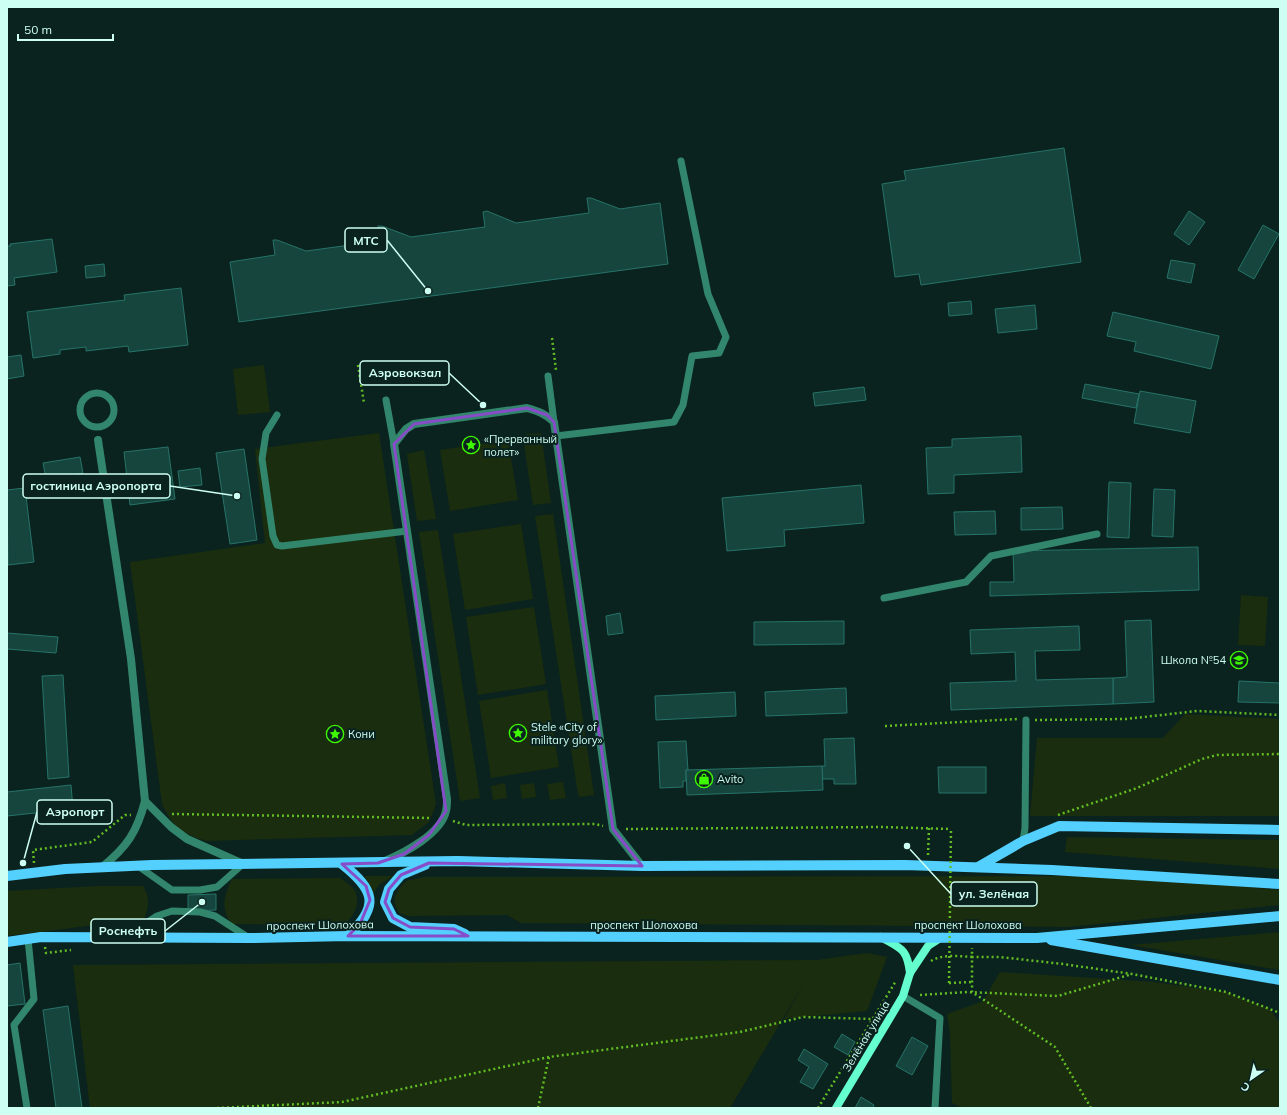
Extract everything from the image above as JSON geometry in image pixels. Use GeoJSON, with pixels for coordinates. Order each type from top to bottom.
{"type":"FeatureCollection","features":[{"type":"Feature","properties":{"kind":"main road"},"geometry":{"type":"LineString","coordinates":[[978,867],[1023,841],[1058,826],[1086,825],[1280,830]]}},
{"type":"Feature","properties":{"kind":"main road"},"geometry":{"type":"LineString","coordinates":[[7,876],[65,869],[102,867],[243,864],[428,863],[458,861],[642,866],[871,864],[1052,870],[1280,884]]}},
{"type":"Feature","properties":{"kind":"main road"},"geometry":{"type":"LineString","coordinates":[[428,863],[401,875],[389,888],[385,902],[393,918],[410,927],[454,929],[468,936]]}},
{"type":"Feature","properties":{"kind":"main road"},"geometry":{"type":"LineString","coordinates":[[342,864],[357,875],[366,886],[370,900],[368,912],[360,924],[348,936]]}},
{"type":"Feature","properties":{"kind":"main road","name":"проспект Шолохова"},"geometry":{"type":"LineString","coordinates":[[7,942],[41,937],[250,938],[468,936],[1038,938],[1280,916]]}},
{"type":"Feature","properties":{"kind":"main road"},"geometry":{"type":"LineString","coordinates":[[1038,938],[1280,980]]}},
{"type":"Feature","properties":{"kind":"street"},"geometry":{"type":"LineString","coordinates":[[378,863],[404,854],[429,835],[443,818],[446,811],[447,799],[394,444],[406,429],[414,424],[527,408],[537,410],[547,415],[554,422],[613,829],[642,866]]}},
{"type":"Feature","properties":{"kind":"street"},"geometry":{"type":"LineString","coordinates":[[98,440],[130,659],[145,801],[142,815],[126,846],[102,867]]}},
{"type":"Feature","properties":{"kind":"street"},"geometry":{"type":"LineString","coordinates":[[145,801],[187,839],[243,864]]}},
{"type":"Feature","properties":{"kind":"street"},"geometry":{"type":"LineString","coordinates":[[881,937],[904,951],[908,957],[910,972]]}},
{"type":"Feature","properties":{"kind":"street","name":"Зелёная улица"},"geometry":{"type":"LineString","coordinates":[[836,1108],[903,996],[910,972],[928,946],[942,937]]}},
{"type":"Feature","properties":{"kind":"lane"},"geometry":{"type":"LineString","coordinates":[[556,436],[674,422],[682,405],[692,356],[719,353],[726,337],[708,294],[681,161]]}},
{"type":"Feature","properties":{"kind":"lane"},"geometry":{"type":"LineString","coordinates":[[548,376],[554,422]]}},
{"type":"Feature","properties":{"kind":"lane"},"geometry":{"type":"LineString","coordinates":[[98,393],[107,396],[113,403],[115,412],[112,420],[105,426],[97,428],[87,425],[81,418],[79,409],[82,400],[89,394],[98,393]]}},
{"type":"Feature","properties":{"kind":"lane"},"geometry":{"type":"LineString","coordinates":[[386,400],[394,444]]}},
{"type":"Feature","properties":{"kind":"lane"},"geometry":{"type":"LineString","coordinates":[[277,415],[266,433],[262,459],[274,536],[277,545],[282,546],[407,531]]}},
{"type":"Feature","properties":{"kind":"lane"},"geometry":{"type":"LineString","coordinates":[[97,428],[98,440]]}},
{"type":"Feature","properties":{"kind":"lane"},"geometry":{"type":"LineString","coordinates":[[884,598],[966,582],[991,556],[1097,534]]}},
{"type":"Feature","properties":{"kind":"lane"},"geometry":{"type":"LineString","coordinates":[[1023,841],[1025,828],[1026,720]]}},
{"type":"Feature","properties":{"kind":"lane"},"geometry":{"type":"LineString","coordinates":[[138,866],[172,890],[193,890],[217,887],[243,864]]}},
{"type":"Feature","properties":{"kind":"lane"},"geometry":{"type":"LineString","coordinates":[[124,938],[157,916],[172,911],[200,912],[215,916],[250,938]]}},
{"type":"Feature","properties":{"kind":"lane"},"geometry":{"type":"LineString","coordinates":[[27,1108],[14,1025],[34,999],[28,939]]}},
{"type":"Feature","properties":{"kind":"lane"},"geometry":{"type":"LineString","coordinates":[[903,996],[940,1018],[935,1108]]}},
{"type":"Feature","properties":{"kind":"path"},"geometry":{"type":"LineString","coordinates":[[552,338],[556,375]]}},
{"type":"Feature","properties":{"kind":"path"},"geometry":{"type":"LineString","coordinates":[[358,365],[364,403]]}},
{"type":"Feature","properties":{"kind":"path"},"geometry":{"type":"LineString","coordinates":[[884,726],[1026,720],[1126,719],[1197,711],[1280,715]]}},
{"type":"Feature","properties":{"kind":"path"},"geometry":{"type":"LineString","coordinates":[[1053,816],[1137,788],[1202,759],[1217,755],[1280,754]]}},
{"type":"Feature","properties":{"kind":"path"},"geometry":{"type":"LineString","coordinates":[[158,814],[443,818],[466,825],[595,824],[613,829],[951,829],[949,983],[972,982]]}},
{"type":"Feature","properties":{"kind":"path"},"geometry":{"type":"LineString","coordinates":[[34,850],[92,842],[125,815],[142,815]]}},
{"type":"Feature","properties":{"kind":"path"},"geometry":{"type":"LineString","coordinates":[[928,866],[929,828]]}},
{"type":"Feature","properties":{"kind":"path"},"geometry":{"type":"LineString","coordinates":[[46,952],[76,949]]}},
{"type":"Feature","properties":{"kind":"path"},"geometry":{"type":"LineString","coordinates":[[972,992],[972,958],[1000,957],[1132,974],[1226,992],[1280,1013]]}},
{"type":"Feature","properties":{"kind":"path"},"geometry":{"type":"LineString","coordinates":[[903,996],[972,992],[1058,996],[1132,974]]}},
{"type":"Feature","properties":{"kind":"path"},"geometry":{"type":"LineString","coordinates":[[972,992],[1055,1047],[1091,1108]]}},
{"type":"Feature","properties":{"kind":"path"},"geometry":{"type":"LineString","coordinates":[[217,1108],[342,1102],[549,1057],[740,1032],[803,1016],[872,1019],[884,1010]]}},
{"type":"Feature","properties":{"kind":"path"},"geometry":{"type":"LineString","coordinates":[[538,1108],[549,1057]]}},
{"type":"Feature","properties":{"kind":"highlighted area"},"geometry":{"type":"Polygon","coordinates":[[[527,408],[547,415],[554,422],[613,829],[642,866],[429,863],[401,875],[389,889],[385,902],[393,918],[410,927],[454,929],[468,936],[348,936],[360,924],[370,900],[366,886],[342,864],[378,863],[404,854],[429,835],[446,811],[394,444],[414,424],[527,408]]]}},
{"type":"Feature","properties":{"kind":"green space"},"geometry":{"type":"Polygon","coordinates":[[[264,365],[270,412],[238,415],[233,369],[264,365]]]}},
{"type":"Feature","properties":{"kind":"green space"},"geometry":{"type":"Polygon","coordinates":[[[379,433],[436,804],[429,822],[412,835],[207,841],[191,836],[179,829],[174,824],[162,804],[130,562],[265,543],[255,449],[379,433]]]}},
{"type":"Feature","properties":{"kind":"green space"},"geometry":{"type":"Polygon","coordinates":[[[541,433],[551,503],[533,505],[523,438],[526,434],[541,433]]]}},
{"type":"Feature","properties":{"kind":"green space"},"geometry":{"type":"Polygon","coordinates":[[[508,440],[518,500],[450,511],[440,450],[508,440]]]}},
{"type":"Feature","properties":{"kind":"green space"},"geometry":{"type":"Polygon","coordinates":[[[424,450],[436,519],[417,521],[407,454],[424,450]]]}},
{"type":"Feature","properties":{"kind":"green space"},"geometry":{"type":"Polygon","coordinates":[[[553,514],[594,795],[579,797],[535,516],[553,514]]]}},
{"type":"Feature","properties":{"kind":"green space"},"geometry":{"type":"Polygon","coordinates":[[[521,524],[533,599],[465,610],[453,534],[521,524]]]}},
{"type":"Feature","properties":{"kind":"green space"},"geometry":{"type":"Polygon","coordinates":[[[438,530],[480,798],[460,801],[419,532],[438,530]]]}},
{"type":"Feature","properties":{"kind":"green space"},"geometry":{"type":"Polygon","coordinates":[[[1241,595],[1268,597],[1265,646],[1238,645],[1241,595]]]}},
{"type":"Feature","properties":{"kind":"green space"},"geometry":{"type":"Polygon","coordinates":[[[534,607],[546,684],[478,695],[466,617],[534,607]]]}},
{"type":"Feature","properties":{"kind":"green space"},"geometry":{"type":"Polygon","coordinates":[[[547,690],[559,767],[491,778],[479,701],[547,690]]]}},
{"type":"Feature","properties":{"kind":"green space"},"geometry":{"type":"Polygon","coordinates":[[[1185,714],[1280,719],[1280,816],[1030,816],[1037,738],[1163,738],[1185,714]]]}},
{"type":"Feature","properties":{"kind":"green space"},"geometry":{"type":"Polygon","coordinates":[[[563,782],[566,798],[550,800],[547,784],[563,782]]]}},
{"type":"Feature","properties":{"kind":"green space"},"geometry":{"type":"Polygon","coordinates":[[[505,783],[507,798],[493,800],[491,786],[505,783]]]}},
{"type":"Feature","properties":{"kind":"green space"},"geometry":{"type":"Polygon","coordinates":[[[534,783],[536,797],[522,799],[520,785],[534,783]]]}},
{"type":"Feature","properties":{"kind":"green space"},"geometry":{"type":"Polygon","coordinates":[[[1067,837],[1280,840],[1280,869],[1065,852],[1067,837]]]}},
{"type":"Feature","properties":{"kind":"green space"},"geometry":{"type":"Polygon","coordinates":[[[365,876],[394,876],[380,884],[373,893],[365,876]]]}},
{"type":"Feature","properties":{"kind":"green space"},"geometry":{"type":"Polygon","coordinates":[[[1116,876],[1280,890],[1280,905],[1068,927],[521,923],[507,915],[408,916],[399,913],[395,904],[395,896],[406,881],[424,877],[1116,876]]]}},
{"type":"Feature","properties":{"kind":"green space"},"geometry":{"type":"Polygon","coordinates":[[[340,878],[354,889],[357,896],[356,910],[344,925],[232,924],[226,913],[224,902],[225,896],[232,879],[340,878]]]}},
{"type":"Feature","properties":{"kind":"green space"},"geometry":{"type":"Polygon","coordinates":[[[97,886],[143,886],[147,894],[148,902],[144,919],[7,936],[7,891],[97,886]]]}},
{"type":"Feature","properties":{"kind":"green space"},"geometry":{"type":"Polygon","coordinates":[[[1280,932],[1280,970],[1131,945],[1280,932]]]}},
{"type":"Feature","properties":{"kind":"green space"},"geometry":{"type":"Polygon","coordinates":[[[867,953],[887,957],[867,1011],[784,1019],[807,978],[730,1108],[90,1108],[73,965],[817,960],[867,953]]]}},
{"type":"Feature","properties":{"kind":"green space"},"geometry":{"type":"Polygon","coordinates":[[[1000,972],[1154,982],[1226,992],[1270,1009],[1280,1023],[1280,1108],[963,1108],[952,1103],[950,1033],[947,1014],[983,1001],[1000,972]]]}},
{"type":"Feature","properties":{"kind":"building"},"geometry":{"type":"Polygon","coordinates":[[[1064,148],[1081,262],[921,285],[919,274],[895,277],[882,184],[906,180],[904,171],[1064,148]]]}},
{"type":"Feature","properties":{"kind":"building"},"geometry":{"type":"Polygon","coordinates":[[[587,198],[591,198],[620,209],[660,203],[668,264],[239,322],[230,262],[275,255],[273,240],[277,240],[306,251],[380,241],[378,226],[382,226],[411,237],[485,227],[483,212],[487,211],[516,223],[589,213],[587,198]]]}},
{"type":"Feature","properties":{"kind":"building"},"geometry":{"type":"Polygon","coordinates":[[[1189,211],[1205,222],[1189,245],[1174,234],[1189,211]]]}},
{"type":"Feature","properties":{"kind":"building"},"geometry":{"type":"Polygon","coordinates":[[[1263,225],[1279,234],[1254,279],[1238,270],[1263,225]]]}},
{"type":"Feature","properties":{"kind":"building"},"geometry":{"type":"Polygon","coordinates":[[[52,239],[57,272],[14,278],[15,285],[7,286],[7,246],[11,246],[10,244],[52,239]]]}},
{"type":"Feature","properties":{"kind":"building"},"geometry":{"type":"Polygon","coordinates":[[[1171,260],[1195,264],[1191,283],[1167,278],[1171,260]]]}},
{"type":"Feature","properties":{"kind":"building"},"geometry":{"type":"Polygon","coordinates":[[[104,264],[105,276],[86,278],[85,266],[104,264]]]}},
{"type":"Feature","properties":{"kind":"building"},"geometry":{"type":"Polygon","coordinates":[[[181,288],[188,345],[129,352],[128,346],[86,351],[86,347],[60,350],[60,354],[33,358],[27,312],[125,300],[124,295],[181,288]]]}},
{"type":"Feature","properties":{"kind":"building"},"geometry":{"type":"Polygon","coordinates":[[[971,301],[972,314],[949,316],[948,303],[971,301]]]}},
{"type":"Feature","properties":{"kind":"building"},"geometry":{"type":"Polygon","coordinates":[[[1035,305],[1037,329],[998,333],[995,309],[1035,305]]]}},
{"type":"Feature","properties":{"kind":"building"},"geometry":{"type":"Polygon","coordinates":[[[1113,312],[1219,336],[1211,369],[1134,351],[1136,342],[1107,336],[1113,312]]]}},
{"type":"Feature","properties":{"kind":"building"},"geometry":{"type":"Polygon","coordinates":[[[21,355],[24,376],[7,379],[7,357],[21,355]]]}},
{"type":"Feature","properties":{"kind":"building"},"geometry":{"type":"Polygon","coordinates":[[[1085,384],[1139,394],[1136,408],[1082,398],[1085,384]]]}},
{"type":"Feature","properties":{"kind":"building"},"geometry":{"type":"Polygon","coordinates":[[[864,387],[866,400],[815,406],[813,393],[864,387]]]}},
{"type":"Feature","properties":{"kind":"building"},"geometry":{"type":"Polygon","coordinates":[[[1140,391],[1196,401],[1190,433],[1134,423],[1140,391]]]}},
{"type":"Feature","properties":{"kind":"building"},"geometry":{"type":"Polygon","coordinates":[[[1021,436],[1022,472],[954,475],[954,493],[928,494],[926,448],[952,447],[952,439],[1021,436]]]}},
{"type":"Feature","properties":{"kind":"building"},"geometry":{"type":"Polygon","coordinates":[[[168,447],[175,499],[130,505],[124,452],[168,447]]]}},
{"type":"Feature","properties":{"kind":"building"},"geometry":{"type":"Polygon","coordinates":[[[244,449],[257,540],[230,544],[216,453],[244,449]]]}},
{"type":"Feature","properties":{"kind":"building"},"geometry":{"type":"Polygon","coordinates":[[[80,457],[83,473],[46,479],[43,463],[80,457]]]}},
{"type":"Feature","properties":{"kind":"building"},"geometry":{"type":"Polygon","coordinates":[[[200,468],[202,485],[180,487],[178,471],[200,468]]]}},
{"type":"Feature","properties":{"kind":"building"},"geometry":{"type":"Polygon","coordinates":[[[1109,482],[1131,483],[1129,538],[1107,537],[1109,482]]]}},
{"type":"Feature","properties":{"kind":"building"},"geometry":{"type":"Polygon","coordinates":[[[861,485],[864,523],[784,530],[785,546],[727,551],[722,498],[861,485]]]}},
{"type":"Feature","properties":{"kind":"building"},"geometry":{"type":"Polygon","coordinates":[[[25,488],[34,562],[8,565],[7,490],[25,488]]]}},
{"type":"Feature","properties":{"kind":"building"},"geometry":{"type":"Polygon","coordinates":[[[1154,489],[1175,490],[1173,537],[1152,536],[1154,489]]]}},
{"type":"Feature","properties":{"kind":"building"},"geometry":{"type":"Polygon","coordinates":[[[1062,507],[1063,529],[1021,530],[1021,508],[1062,507]]]}},
{"type":"Feature","properties":{"kind":"building"},"geometry":{"type":"Polygon","coordinates":[[[995,511],[996,534],[955,535],[954,512],[995,511]]]}},
{"type":"Feature","properties":{"kind":"building"},"geometry":{"type":"Polygon","coordinates":[[[1198,547],[1199,590],[990,596],[990,582],[1014,582],[1013,551],[1198,547]]]}},
{"type":"Feature","properties":{"kind":"building"},"geometry":{"type":"Polygon","coordinates":[[[620,613],[623,633],[608,635],[606,616],[620,613]]]}},
{"type":"Feature","properties":{"kind":"building"},"geometry":{"type":"Polygon","coordinates":[[[1151,620],[1154,702],[1113,704],[1113,678],[1127,677],[1125,621],[1151,620]]]}},
{"type":"Feature","properties":{"kind":"building"},"geometry":{"type":"Polygon","coordinates":[[[844,621],[844,644],[754,645],[754,622],[844,621]]]}},
{"type":"Feature","properties":{"kind":"building"},"geometry":{"type":"Polygon","coordinates":[[[1079,626],[1080,650],[1035,651],[1036,680],[1113,678],[1113,704],[951,710],[950,683],[1016,681],[1015,652],[971,654],[970,630],[1079,626]]]}},
{"type":"Feature","properties":{"kind":"building"},"geometry":{"type":"Polygon","coordinates":[[[7,633],[58,637],[56,653],[7,649],[7,633]]]}},
{"type":"Feature","properties":{"kind":"building"},"geometry":{"type":"Polygon","coordinates":[[[63,675],[69,777],[48,779],[42,676],[63,675]]]}},
{"type":"Feature","properties":{"kind":"building"},"geometry":{"type":"Polygon","coordinates":[[[1239,681],[1280,683],[1280,703],[1238,702],[1239,681]]]}},
{"type":"Feature","properties":{"kind":"building"},"geometry":{"type":"Polygon","coordinates":[[[846,688],[847,713],[766,716],[765,692],[846,688]]]}},
{"type":"Feature","properties":{"kind":"building"},"geometry":{"type":"Polygon","coordinates":[[[735,692],[736,716],[656,720],[655,696],[735,692]]]}},
{"type":"Feature","properties":{"kind":"building"},"geometry":{"type":"Polygon","coordinates":[[[854,738],[856,784],[834,784],[834,779],[822,779],[822,766],[825,766],[824,739],[854,738]]]}},
{"type":"Feature","properties":{"kind":"building"},"geometry":{"type":"Polygon","coordinates":[[[686,741],[688,770],[686,770],[686,781],[683,781],[683,787],[660,788],[658,742],[686,741]]]}},
{"type":"Feature","properties":{"kind":"building"},"geometry":{"type":"Polygon","coordinates":[[[822,766],[823,790],[687,795],[686,770],[822,766]]]}},
{"type":"Feature","properties":{"kind":"building"},"geometry":{"type":"Polygon","coordinates":[[[938,767],[986,767],[986,793],[939,793],[938,767]]]}},
{"type":"Feature","properties":{"kind":"building"},"geometry":{"type":"Polygon","coordinates":[[[71,785],[73,809],[7,816],[7,792],[71,785]]]}},
{"type":"Feature","properties":{"kind":"building"},"geometry":{"type":"Polygon","coordinates":[[[216,894],[216,910],[188,911],[188,895],[216,894]]]}},
{"type":"Feature","properties":{"kind":"building"},"geometry":{"type":"Polygon","coordinates":[[[20,963],[25,1004],[7,1006],[7,965],[20,963]]]}},
{"type":"Feature","properties":{"kind":"building"},"geometry":{"type":"Polygon","coordinates":[[[68,1006],[82,1108],[56,1108],[43,1010],[68,1006]]]}},
{"type":"Feature","properties":{"kind":"building"},"geometry":{"type":"Polygon","coordinates":[[[842,1034],[855,1042],[848,1055],[834,1047],[842,1034]]]}},
{"type":"Feature","properties":{"kind":"building"},"geometry":{"type":"Polygon","coordinates":[[[912,1037],[928,1046],[912,1075],[896,1066],[912,1037]]]}},
{"type":"Feature","properties":{"kind":"building"},"geometry":{"type":"Polygon","coordinates":[[[804,1049],[828,1064],[813,1089],[800,1082],[809,1067],[798,1060],[804,1049]]]}},
{"type":"Feature","properties":{"kind":"building"},"geometry":{"type":"Polygon","coordinates":[[[861,1097],[874,1105],[873,1108],[855,1108],[861,1097]]]}},
{"type":"Feature","properties":{"kind":"place","name":"МТС"},"geometry":{"type":"Point","coordinates":[428,291]}},
{"type":"Feature","properties":{"kind":"place","name":"Аэровокзал"},"geometry":{"type":"Point","coordinates":[483,405]}},
{"type":"Feature","properties":{"kind":"place","name":"«Пpepвaнный пoлeт»"},"geometry":{"type":"Point","coordinates":[471,445]}},
{"type":"Feature","properties":{"kind":"place","name":"гостиница Аэропорта"},"geometry":{"type":"Point","coordinates":[237,496]}},
{"type":"Feature","properties":{"kind":"place","name":"Школа №54"},"geometry":{"type":"Point","coordinates":[1239,660]}},
{"type":"Feature","properties":{"kind":"place","name":"Stele «Сity of military glory»"},"geometry":{"type":"Point","coordinates":[518,733]}},
{"type":"Feature","properties":{"kind":"place","name":"Кони"},"geometry":{"type":"Point","coordinates":[335,734]}},
{"type":"Feature","properties":{"kind":"place","name":"Avito"},"geometry":{"type":"Point","coordinates":[704,779]}},
{"type":"Feature","properties":{"kind":"place","name":"ул. Зелёная"},"geometry":{"type":"Point","coordinates":[907,846]}},
{"type":"Feature","properties":{"kind":"place","name":"Аэропорт"},"geometry":{"type":"Point","coordinates":[23,863]}},
{"type":"Feature","properties":{"kind":"place","name":"Роснефть"},"geometry":{"type":"Point","coordinates":[202,902]}}]}
